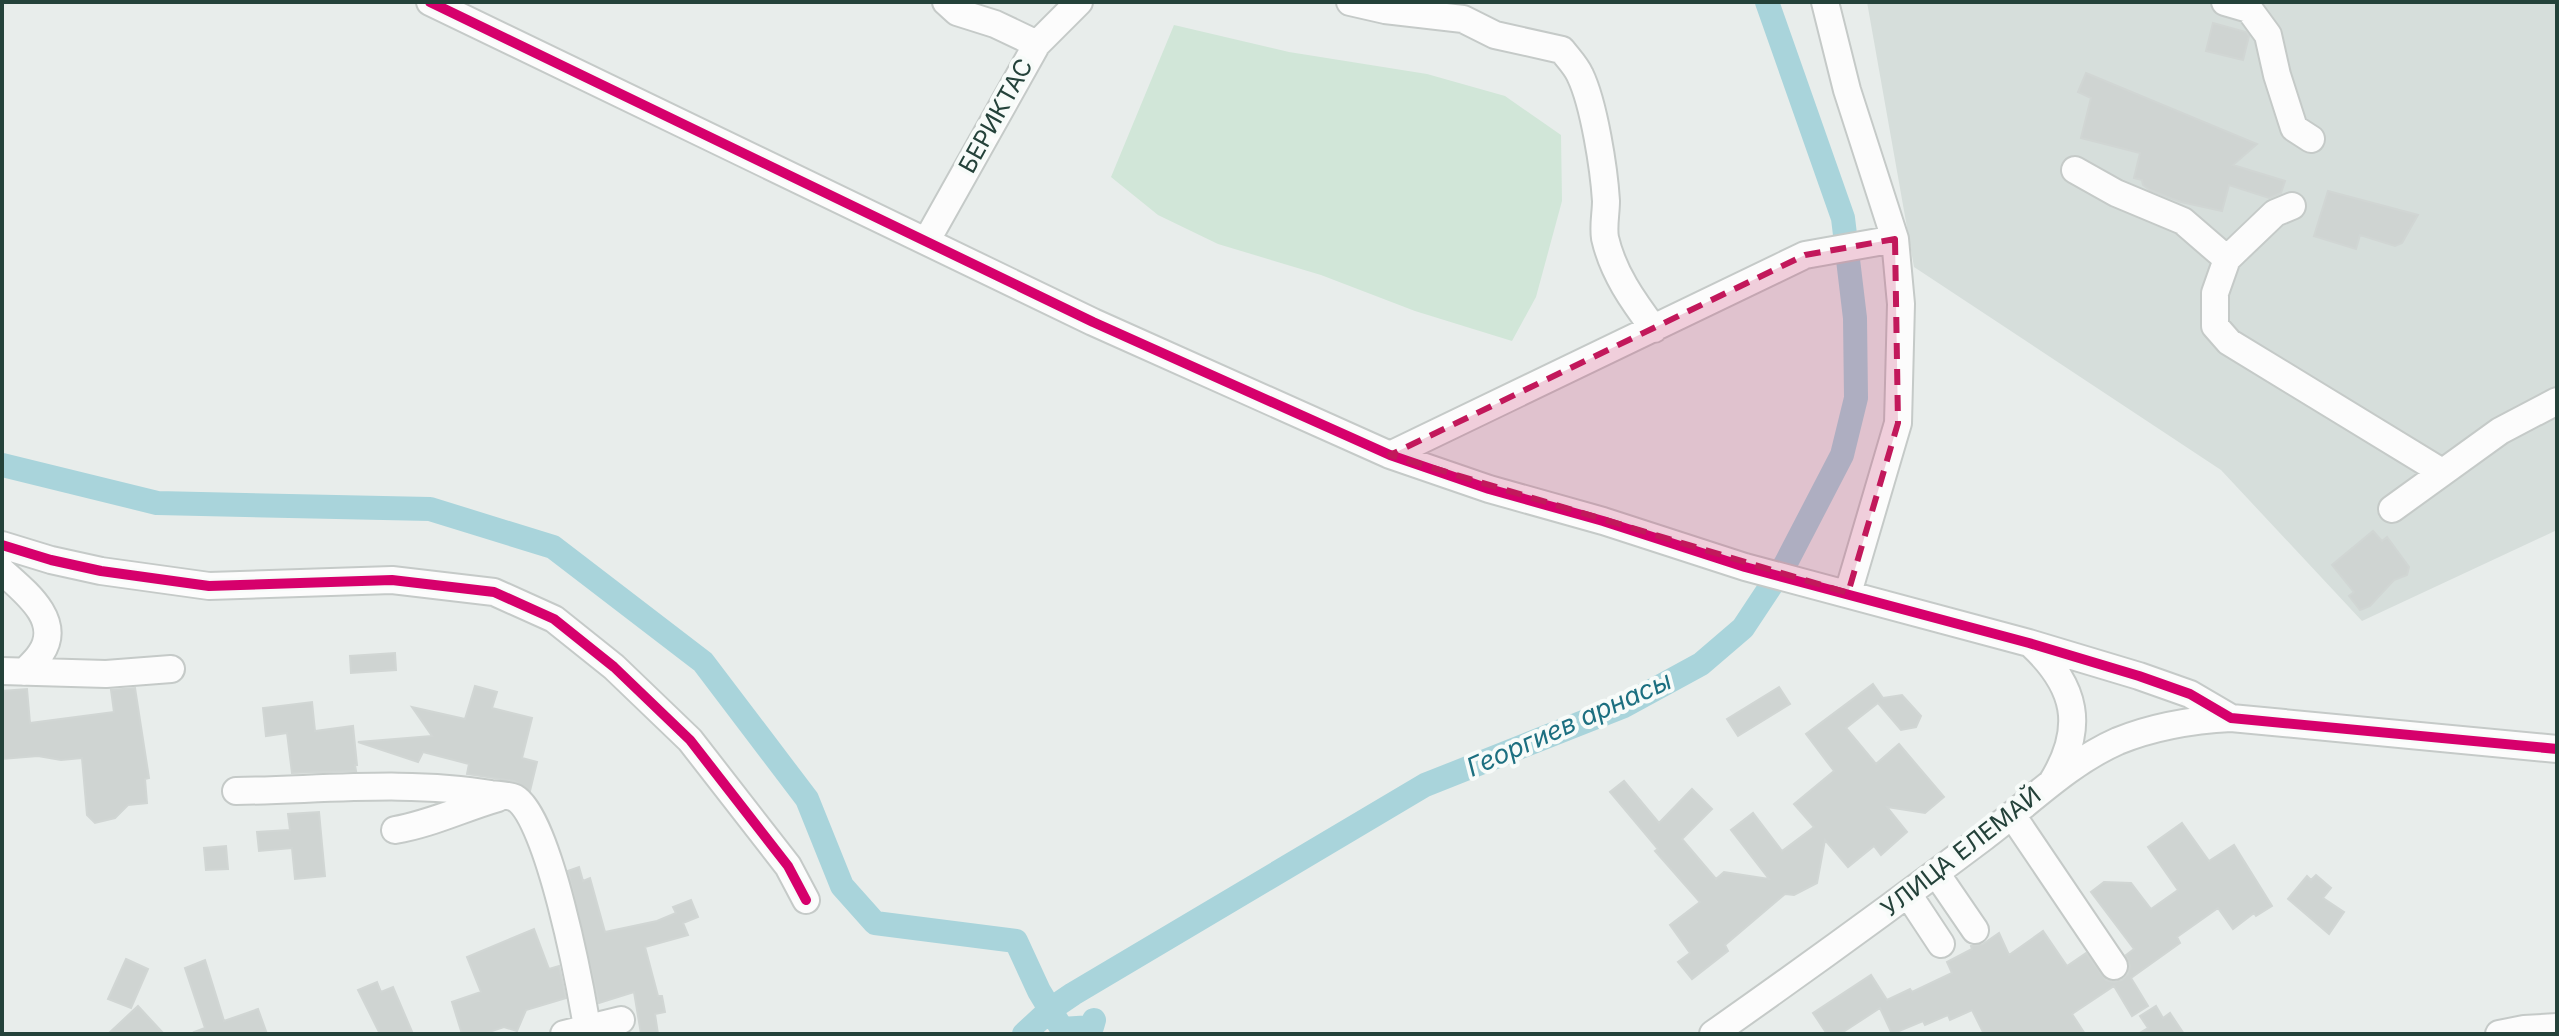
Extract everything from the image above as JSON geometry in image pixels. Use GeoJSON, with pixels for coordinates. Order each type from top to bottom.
{"type":"FeatureCollection","features":[{"type":"Feature","properties":{"kind":"street"},"geometry":{"type":"LineString","coordinates":[[430,2],[1178,362],[1390,455],[1489,489],[1603,521],[1745,567],[2029,643],[2139,676],[2190,694],[2231,718]]}},
{"type":"Feature","properties":{"kind":"street","name":"БЕРИКТАС"},"geometry":{"type":"LineString","coordinates":[[927,240],[1037,44],[1079,2]]}},
{"type":"Feature","properties":{"kind":"street"},"geometry":{"type":"LineString","coordinates":[[1350,2],[1385,10],[1463,19],[1495,35],[1562,50],[1580,75],[1602,162],[1606,202],[1604,235],[1625,289],[1654,329]]}},
{"type":"Feature","properties":{"kind":"street"},"geometry":{"type":"LineString","coordinates":[[1825,2],[1890,240],[1901,304],[1898,423],[1835,590]]}},
{"type":"Feature","properties":{"kind":"street"},"geometry":{"type":"LineString","coordinates":[[2225,2],[2249,9],[2268,35],[2294,128],[2311,139]]}},
{"type":"Feature","properties":{"kind":"street"},"geometry":{"type":"LineString","coordinates":[[951,7],[1037,44]]}},
{"type":"Feature","properties":{"kind":"street"},"geometry":{"type":"LineString","coordinates":[[2075,170],[2116,193],[2183,221],[2227,259]]}},
{"type":"Feature","properties":{"kind":"street"},"geometry":{"type":"LineString","coordinates":[[2292,206],[2275,213],[2227,259],[2215,293],[2215,326],[2229,342],[2442,472]]}},
{"type":"Feature","properties":{"kind":"street"},"geometry":{"type":"LineString","coordinates":[[1390,455],[1805,255],[1890,240]]}},
{"type":"Feature","properties":{"kind":"street"},"geometry":{"type":"LineString","coordinates":[[2392,509],[2500,431],[2557,401]]}},
{"type":"Feature","properties":{"kind":"street"},"geometry":{"type":"LineString","coordinates":[[2,545],[101,571],[209,586],[392,580],[494,592],[554,619],[614,667],[690,740],[788,866],[806,900]]}},
{"type":"Feature","properties":{"kind":"street"},"geometry":{"type":"LineString","coordinates":[[2,571],[37,606],[46,619],[49,634],[42,652],[13,672]]}},
{"type":"Feature","properties":{"kind":"street"},"geometry":{"type":"LineString","coordinates":[[2029,643],[2051,663],[2063,683],[2073,711],[2072,734],[2064,763],[2052,782]]}},
{"type":"Feature","properties":{"kind":"street"},"geometry":{"type":"LineString","coordinates":[[13,672],[106,674],[171,669]]}},
{"type":"Feature","properties":{"kind":"street","name":"УЛИЦА ЕЛЕМАЙ"},"geometry":{"type":"LineString","coordinates":[[1713,1034],[1908,894],[2052,782],[2116,742],[2186,720],[2231,718],[2557,749]]}},
{"type":"Feature","properties":{"kind":"street"},"geometry":{"type":"LineString","coordinates":[[236,791],[401,788],[468,790],[510,797],[530,815],[557,890],[576,1030],[621,1020]]}},
{"type":"Feature","properties":{"kind":"street"},"geometry":{"type":"LineString","coordinates":[[395,830],[434,821],[469,806],[510,797]]}},
{"type":"Feature","properties":{"kind":"street"},"geometry":{"type":"LineString","coordinates":[[2012,815],[2114,966]]}},
{"type":"Feature","properties":{"kind":"street"},"geometry":{"type":"LineString","coordinates":[[1936,873],[1975,930]]}},
{"type":"Feature","properties":{"kind":"street"},"geometry":{"type":"LineString","coordinates":[[1908,894],[1941,944]]}},
{"type":"Feature","properties":{"kind":"street"},"geometry":{"type":"LineString","coordinates":[[2499,1034],[2557,1027]]}},
{"type":"Feature","properties":{"kind":"highlighted area"},"geometry":{"type":"Polygon","coordinates":[[[1895,239],[1898,423],[1848,593],[1390,455],[1805,255],[1895,239]]]}},
{"type":"Feature","properties":{"kind":"shaded area"},"geometry":{"type":"Polygon","coordinates":[[[1867,2],[2557,2],[2557,530],[2362,621],[2221,470],[1914,267],[1867,2]]]}},
{"type":"Feature","properties":{"kind":"green space"},"geometry":{"type":"Polygon","coordinates":[[[1174,25],[1289,52],[1427,74],[1505,96],[1561,135],[1562,201],[1536,297],[1512,341],[1415,311],[1321,275],[1218,244],[1158,215],[1111,177],[1174,25]]]}},
{"type":"Feature","properties":{"kind":"building"},"geometry":{"type":"Polygon","coordinates":[[[2213,23],[2246,32],[2249,36],[2243,60],[2206,51],[2213,23]]]}},
{"type":"Feature","properties":{"kind":"building"},"geometry":{"type":"Polygon","coordinates":[[[2086,73],[2257,144],[2233,165],[2285,181],[2281,193],[2269,198],[2229,185],[2222,211],[2181,202],[2150,190],[2142,180],[2134,178],[2140,153],[2081,138],[2091,98],[2078,92],[2086,73]]]}},
{"type":"Feature","properties":{"kind":"building"},"geometry":{"type":"Polygon","coordinates":[[[2328,191],[2418,215],[2402,243],[2395,246],[2360,235],[2356,249],[2314,236],[2328,191]]]}},
{"type":"Feature","properties":{"kind":"building"},"geometry":{"type":"Polygon","coordinates":[[[2373,531],[2382,541],[2387,537],[2409,567],[2407,575],[2394,580],[2370,606],[2360,610],[2349,596],[2354,592],[2332,565],[2373,531]]]}},
{"type":"Feature","properties":{"kind":"building"},"geometry":{"type":"Polygon","coordinates":[[[395,653],[396,670],[351,673],[350,656],[395,653]]]}},
{"type":"Feature","properties":{"kind":"building"},"geometry":{"type":"Polygon","coordinates":[[[1873,684],[1883,698],[1902,695],[1921,716],[1916,727],[1901,730],[1878,703],[1846,728],[1876,764],[1899,744],[1944,797],[1925,813],[1887,807],[1907,832],[1881,855],[1874,846],[1848,867],[1825,840],[1817,883],[1794,895],[1785,894],[1725,945],[1728,951],[1692,979],[1678,962],[1690,953],[1670,925],[1700,902],[1655,851],[1658,849],[1610,792],[1624,781],[1659,823],[1692,789],[1712,809],[1682,839],[1716,879],[1724,872],[1769,879],[1731,830],[1753,813],[1782,851],[1814,827],[1794,804],[1834,771],[1806,734],[1873,684]]]}},
{"type":"Feature","properties":{"kind":"building"},"geometry":{"type":"Polygon","coordinates":[[[475,686],[497,692],[492,708],[532,718],[522,758],[537,762],[530,791],[514,781],[467,774],[469,764],[423,752],[418,762],[358,742],[432,736],[412,707],[465,719],[475,686]]]}},
{"type":"Feature","properties":{"kind":"building"},"geometry":{"type":"Polygon","coordinates":[[[1779,687],[1790,704],[1738,736],[1727,719],[1779,687]]]}},
{"type":"Feature","properties":{"kind":"building"},"geometry":{"type":"Polygon","coordinates":[[[135,688],[149,778],[145,779],[147,803],[128,805],[115,818],[95,823],[87,815],[82,758],[61,760],[38,756],[2,759],[2,691],[27,689],[30,723],[114,712],[111,690],[135,688]]]}},
{"type":"Feature","properties":{"kind":"building"},"geometry":{"type":"Polygon","coordinates":[[[312,702],[315,731],[353,726],[356,771],[292,773],[287,733],[266,736],[263,708],[312,702]]]}},
{"type":"Feature","properties":{"kind":"building"},"geometry":{"type":"Polygon","coordinates":[[[319,812],[325,876],[295,879],[292,848],[259,851],[257,832],[290,830],[288,814],[319,812]]]}},
{"type":"Feature","properties":{"kind":"building"},"geometry":{"type":"Polygon","coordinates":[[[2182,823],[2209,861],[2234,845],[2272,906],[2256,916],[2254,913],[2233,929],[2218,908],[2177,937],[2180,943],[2131,978],[2148,1006],[2132,1016],[2114,986],[2072,1014],[2085,1034],[1984,1034],[1972,1010],[1950,1020],[1948,1015],[1925,1025],[1923,1021],[1892,1034],[1880,1008],[1840,1034],[1827,1034],[1813,1013],[1871,975],[1887,1000],[1910,989],[1912,992],[1952,973],[1947,962],[1999,933],[2009,955],[2043,931],[2067,966],[2086,953],[2106,980],[2122,980],[2130,966],[2126,955],[2134,949],[2091,892],[2104,882],[2131,883],[2151,909],[2178,890],[2148,847],[2182,823]]]}},
{"type":"Feature","properties":{"kind":"building"},"geometry":{"type":"Polygon","coordinates":[[[226,846],[228,869],[206,870],[204,848],[226,846]]]}},
{"type":"Feature","properties":{"kind":"building"},"geometry":{"type":"Polygon","coordinates":[[[579,867],[583,881],[590,878],[605,932],[657,921],[676,913],[673,907],[691,900],[698,917],[683,923],[688,935],[645,947],[665,1012],[655,1014],[658,1034],[641,1034],[634,992],[599,1003],[568,871],[579,867]]]}},
{"type":"Feature","properties":{"kind":"building"},"geometry":{"type":"Polygon","coordinates":[[[2316,875],[2331,888],[2323,898],[2344,912],[2329,934],[2288,899],[2307,876],[2311,880],[2316,875]]]}},
{"type":"Feature","properties":{"kind":"building"},"geometry":{"type":"Polygon","coordinates":[[[534,929],[549,969],[559,966],[566,998],[526,1010],[517,1031],[504,1027],[483,1034],[462,1034],[452,1002],[481,992],[467,957],[534,929]]]}},
{"type":"Feature","properties":{"kind":"building"},"geometry":{"type":"Polygon","coordinates":[[[126,959],[148,969],[131,1008],[108,999],[126,959]]]}},
{"type":"Feature","properties":{"kind":"building"},"geometry":{"type":"Polygon","coordinates":[[[205,960],[224,1021],[258,1009],[267,1034],[195,1034],[205,1028],[185,968],[205,960]]]}},
{"type":"Feature","properties":{"kind":"building"},"geometry":{"type":"Polygon","coordinates":[[[377,982],[381,992],[393,987],[413,1034],[380,1034],[358,990],[377,982]]]}},
{"type":"Feature","properties":{"kind":"building"},"geometry":{"type":"Polygon","coordinates":[[[138,1006],[164,1034],[108,1034],[138,1006]]]}},
{"type":"Feature","properties":{"kind":"building"},"geometry":{"type":"Polygon","coordinates":[[[2156,1006],[2163,1018],[2170,1013],[2184,1034],[2138,1034],[2148,1028],[2140,1016],[2156,1006]]]}},
{"type":"Feature","properties":{"kind":"waterway","name":"Георгиев арнасы"},"geometry":{"type":"LineString","coordinates":[[1024,1034],[1073,994],[1425,785],[1624,706],[1701,664],[1743,628],[1786,563],[1842,455],[1856,398],[1855,318],[1843,218],[1767,2]]}},
{"type":"Feature","properties":{"kind":"waterway"},"geometry":{"type":"LineString","coordinates":[[2,465],[157,503],[430,509],[553,547],[703,662],[807,799],[842,886],[875,923],[1016,941],[1039,991],[1062,1029],[1092,1027],[1094,1020]]}},
{"type":"Feature","properties":{"kind":"cycle path"},"geometry":{"type":"LineString","coordinates":[[430,2],[1093,322],[1390,455],[1489,489],[1603,521],[1745,567],[2029,643],[2139,676],[2190,694],[2231,718],[2557,749]]}},
{"type":"Feature","properties":{"kind":"cycle path"},"geometry":{"type":"LineString","coordinates":[[2,545],[101,571],[209,586],[392,580],[494,592],[554,619],[614,667],[690,740],[788,866],[806,900]]}}]}
